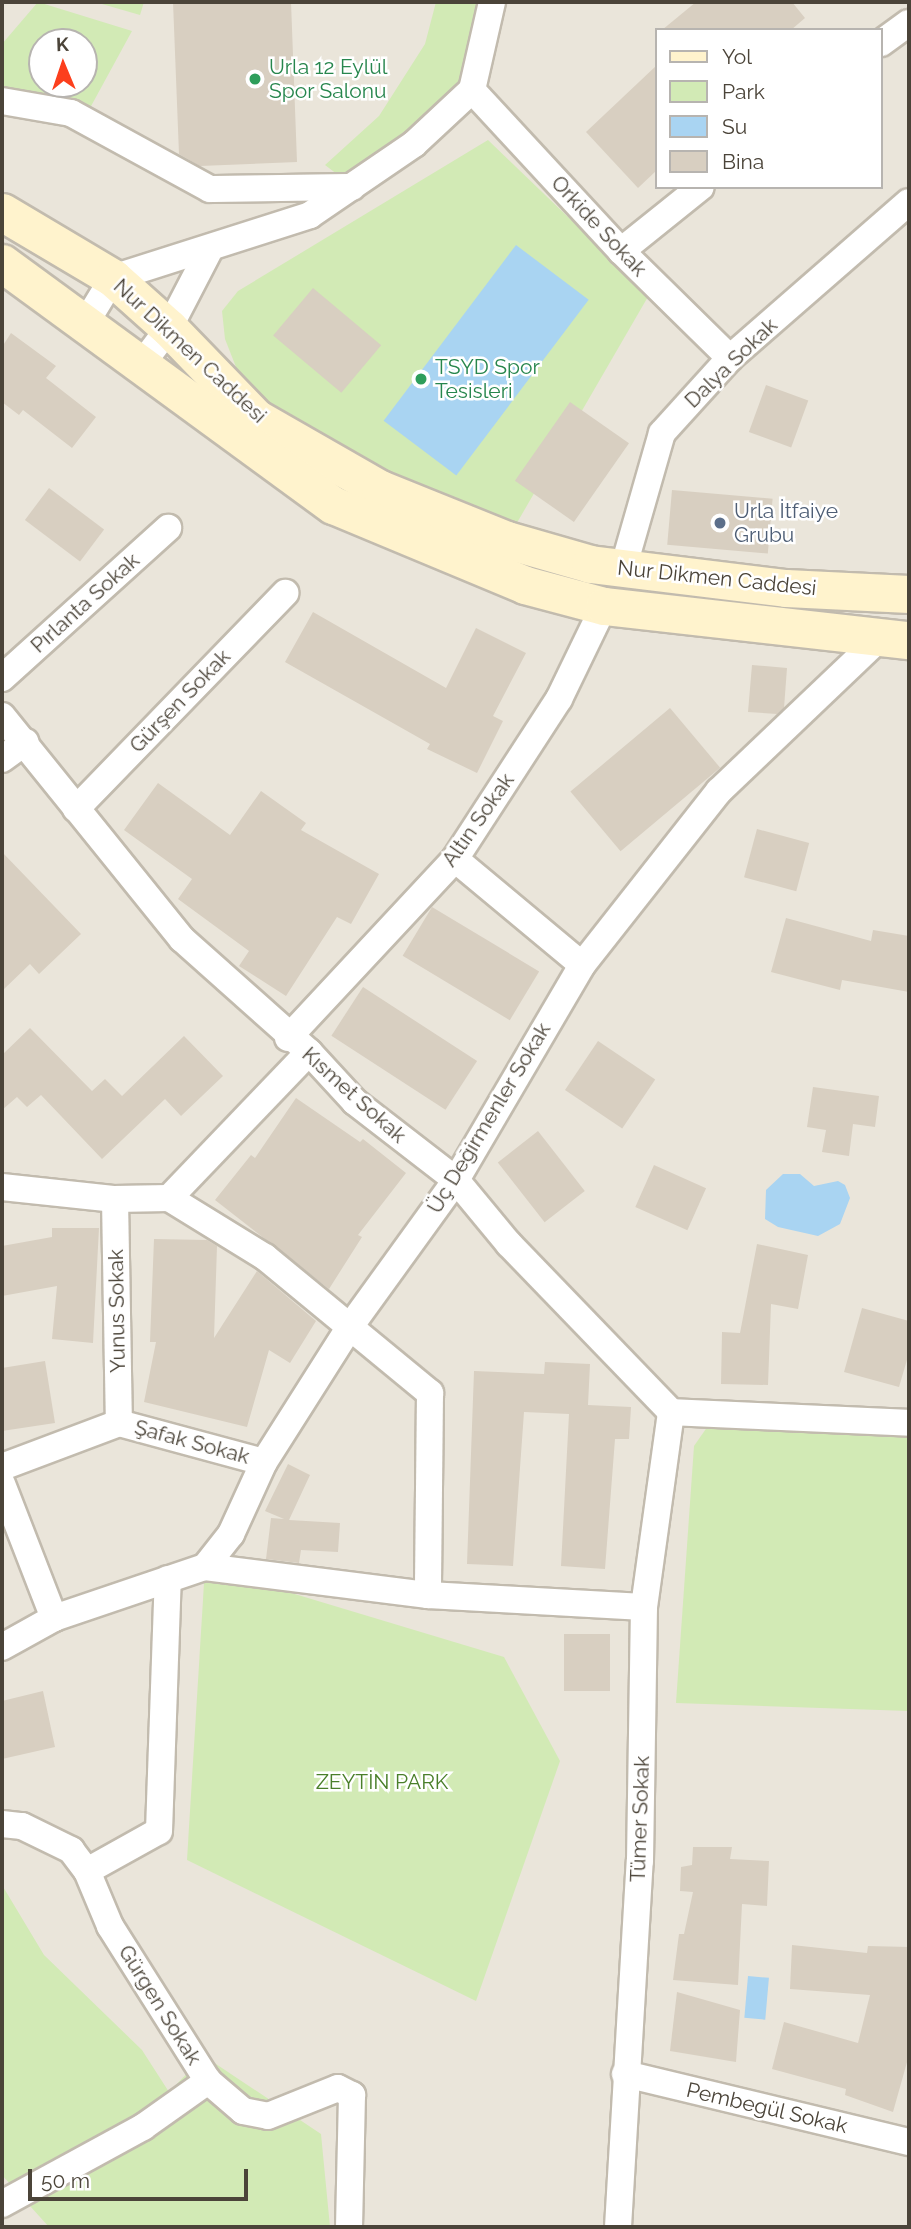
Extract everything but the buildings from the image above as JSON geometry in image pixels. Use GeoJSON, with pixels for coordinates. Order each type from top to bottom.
{"type":"FeatureCollection","features":[{"type":"Feature","properties":{"kind":"main road","name":"Nur Dikmen Caddesi"},"geometry":{"type":"LineString","coordinates":[[2,212],[113,278],[169,328],[256,418],[380,489],[507,540],[590,564],[786,588],[909,594]]}},
{"type":"Feature","properties":{"kind":"main road","name":"Nur Dikmen Caddesi"},"geometry":{"type":"LineString","coordinates":[[2,263],[333,505],[525,585],[604,606],[896,638]]}},
{"type":"Feature","properties":{"kind":"street"},"geometry":{"type":"LineString","coordinates":[[85,324],[113,278],[310,215],[414,144],[472,90],[492,2]]}},
{"type":"Feature","properties":{"kind":"street"},"geometry":{"type":"LineString","coordinates":[[883,42],[909,23]]}},
{"type":"Feature","properties":{"kind":"street","name":"Orkide Sokak"},"geometry":{"type":"LineString","coordinates":[[472,90],[621,251],[730,358]]}},
{"type":"Feature","properties":{"kind":"street"},"geometry":{"type":"LineString","coordinates":[[2,101],[71,113],[211,189],[354,187]]}},
{"type":"Feature","properties":{"kind":"street"},"geometry":{"type":"LineString","coordinates":[[621,251],[698,189]]}},
{"type":"Feature","properties":{"kind":"street","name":"Dalya Sokak"},"geometry":{"type":"LineString","coordinates":[[623,569],[662,433],[730,358],[909,202]]}},
{"type":"Feature","properties":{"kind":"street"},"geometry":{"type":"LineString","coordinates":[[141,365],[169,328],[210,249]]}},
{"type":"Feature","properties":{"kind":"street","name":"Pırlanta Sokak"},"geometry":{"type":"LineString","coordinates":[[2,678],[167,528]]}},
{"type":"Feature","properties":{"kind":"street","name":"Gürşen Sokak"},"geometry":{"type":"LineString","coordinates":[[76,809],[285,593]]}},
{"type":"Feature","properties":{"kind":"street","name":"Altın Sokak"},"geometry":{"type":"LineString","coordinates":[[169,1198],[455,859],[559,699],[604,606]]}},
{"type":"Feature","properties":{"kind":"street","name":"Üç Değirmenler Sokak"},"geometry":{"type":"LineString","coordinates":[[205,1567],[231,1534],[264,1462],[349,1328],[456,1180],[582,965],[719,791],[896,638]]}},
{"type":"Feature","properties":{"kind":"street","name":"Kısmet Sokak"},"geometry":{"type":"LineString","coordinates":[[2,716],[182,939],[298,1045],[355,1102],[456,1180],[509,1244],[671,1412]]}},
{"type":"Feature","properties":{"kind":"street"},"geometry":{"type":"LineString","coordinates":[[2,759],[25,742]]}},
{"type":"Feature","properties":{"kind":"street"},"geometry":{"type":"LineString","coordinates":[[455,859],[582,965]]}},
{"type":"Feature","properties":{"kind":"street"},"geometry":{"type":"LineString","coordinates":[[2,1187],[115,1199],[169,1198],[265,1257],[430,1393],[428,1595]]}},
{"type":"Feature","properties":{"kind":"street","name":"Yunus Sokak"},"geometry":{"type":"LineString","coordinates":[[115,1199],[119,1423]]}},
{"type":"Feature","properties":{"kind":"street"},"geometry":{"type":"LineString","coordinates":[[671,1412],[909,1423]]}},
{"type":"Feature","properties":{"kind":"street","name":"Tümer Sokak"},"geometry":{"type":"LineString","coordinates":[[618,2227],[625,2074],[640,1861],[644,1607],[671,1412]]}},
{"type":"Feature","properties":{"kind":"street","name":"Şafak Sokak"},"geometry":{"type":"LineString","coordinates":[[2,1467],[119,1423],[264,1462]]}},
{"type":"Feature","properties":{"kind":"street"},"geometry":{"type":"LineString","coordinates":[[2,1484],[54,1618]]}},
{"type":"Feature","properties":{"kind":"street"},"geometry":{"type":"LineString","coordinates":[[2,1647],[54,1618],[205,1567],[428,1595],[644,1607]]}},
{"type":"Feature","properties":{"kind":"street"},"geometry":{"type":"LineString","coordinates":[[87,1871],[159,1831],[168,1579]]}},
{"type":"Feature","properties":{"kind":"street","name":"Gürgen Sokak"},"geometry":{"type":"LineString","coordinates":[[2,1824],[22,1826],[52,1838],[71,1850],[87,1871],[110,1926],[208,2081],[255,2115],[280,2114],[338,2088],[352,2095],[349,2227]]}},
{"type":"Feature","properties":{"kind":"street","name":"Pembegül Sokak"},"geometry":{"type":"LineString","coordinates":[[625,2074],[909,2142]]}},
{"type":"Feature","properties":{"kind":"street"},"geometry":{"type":"LineString","coordinates":[[2,2204],[143,2127],[208,2081]]}},
{"type":"Feature","properties":{"kind":"street"},"geometry":{"type":"LineString","coordinates":[[2,2220],[9,2227]]}},
{"type":"Feature","properties":{"kind":"shaded area"},"geometry":{"type":"Polygon","coordinates":[[[2,2],[909,2],[909,2227],[2,2227],[2,2]]]}},
{"type":"Feature","properties":{"kind":"green space"},"geometry":{"type":"Polygon","coordinates":[[[38,2],[132,31],[98,93],[98,28],[28,28],[28,97],[2,92],[2,44],[38,2]]]}},
{"type":"Feature","properties":{"kind":"green space"},"geometry":{"type":"Polygon","coordinates":[[[95,2],[144,2],[140,15],[95,2]]]}},
{"type":"Feature","properties":{"kind":"green space"},"geometry":{"type":"Polygon","coordinates":[[[436,2],[478,2],[472,90],[354,187],[325,165],[379,116],[425,44],[436,2]]]}},
{"type":"Feature","properties":{"kind":"green space"},"geometry":{"type":"Polygon","coordinates":[[[35,98],[95,98],[90,108],[35,98]]]}},
{"type":"Feature","properties":{"kind":"green space","name":"TSYD Spor Tesisleri"},"geometry":{"type":"Polygon","coordinates":[[[488,140],[649,295],[507,540],[256,418],[225,339],[222,311],[238,291],[488,140]]]}},
{"type":"Feature","properties":{"kind":"green space"},"geometry":{"type":"Polygon","coordinates":[[[710,1423],[909,1436],[909,1711],[676,1703],[694,1446],[710,1423]]]}},
{"type":"Feature","properties":{"kind":"green space","name":"ZEYTİN PARK"},"geometry":{"type":"Polygon","coordinates":[[[205,1567],[504,1657],[560,1761],[476,2001],[187,1860],[205,1567]]]}},
{"type":"Feature","properties":{"kind":"green space"},"geometry":{"type":"Polygon","coordinates":[[[2,1885],[44,1955],[142,2050],[169,2092],[204,2056],[321,2134],[330,2227],[49,2227],[2,2175],[2,1885]]]}},
{"type":"Feature","properties":{"kind":"water"},"geometry":{"type":"Polygon","coordinates":[[[516,245],[589,300],[456,475],[384,421],[516,245]]]}},
{"type":"Feature","properties":{"kind":"water"},"geometry":{"type":"Polygon","coordinates":[[[783,1174],[800,1174],[814,1186],[838,1181],[845,1185],[850,1198],[840,1224],[818,1236],[778,1227],[765,1219],[766,1190],[783,1174]]]}},
{"type":"Feature","properties":{"kind":"water"},"geometry":{"type":"Polygon","coordinates":[[[748,1976],[769,1978],[765,2020],[744,2018],[748,1976]]]}},
{"type":"Feature","properties":{"kind":"place","name":"Urla 12 Eylül Spor Salonu"},"geometry":{"type":"Point","coordinates":[255,79]}},
{"type":"Feature","properties":{"kind":"place","name":"TSYD Spor Tesisleri"},"geometry":{"type":"Point","coordinates":[421,379]}},
{"type":"Feature","properties":{"kind":"place","name":"Urla İtfaiye Grubu"},"geometry":{"type":"Point","coordinates":[720,523]}}]}
